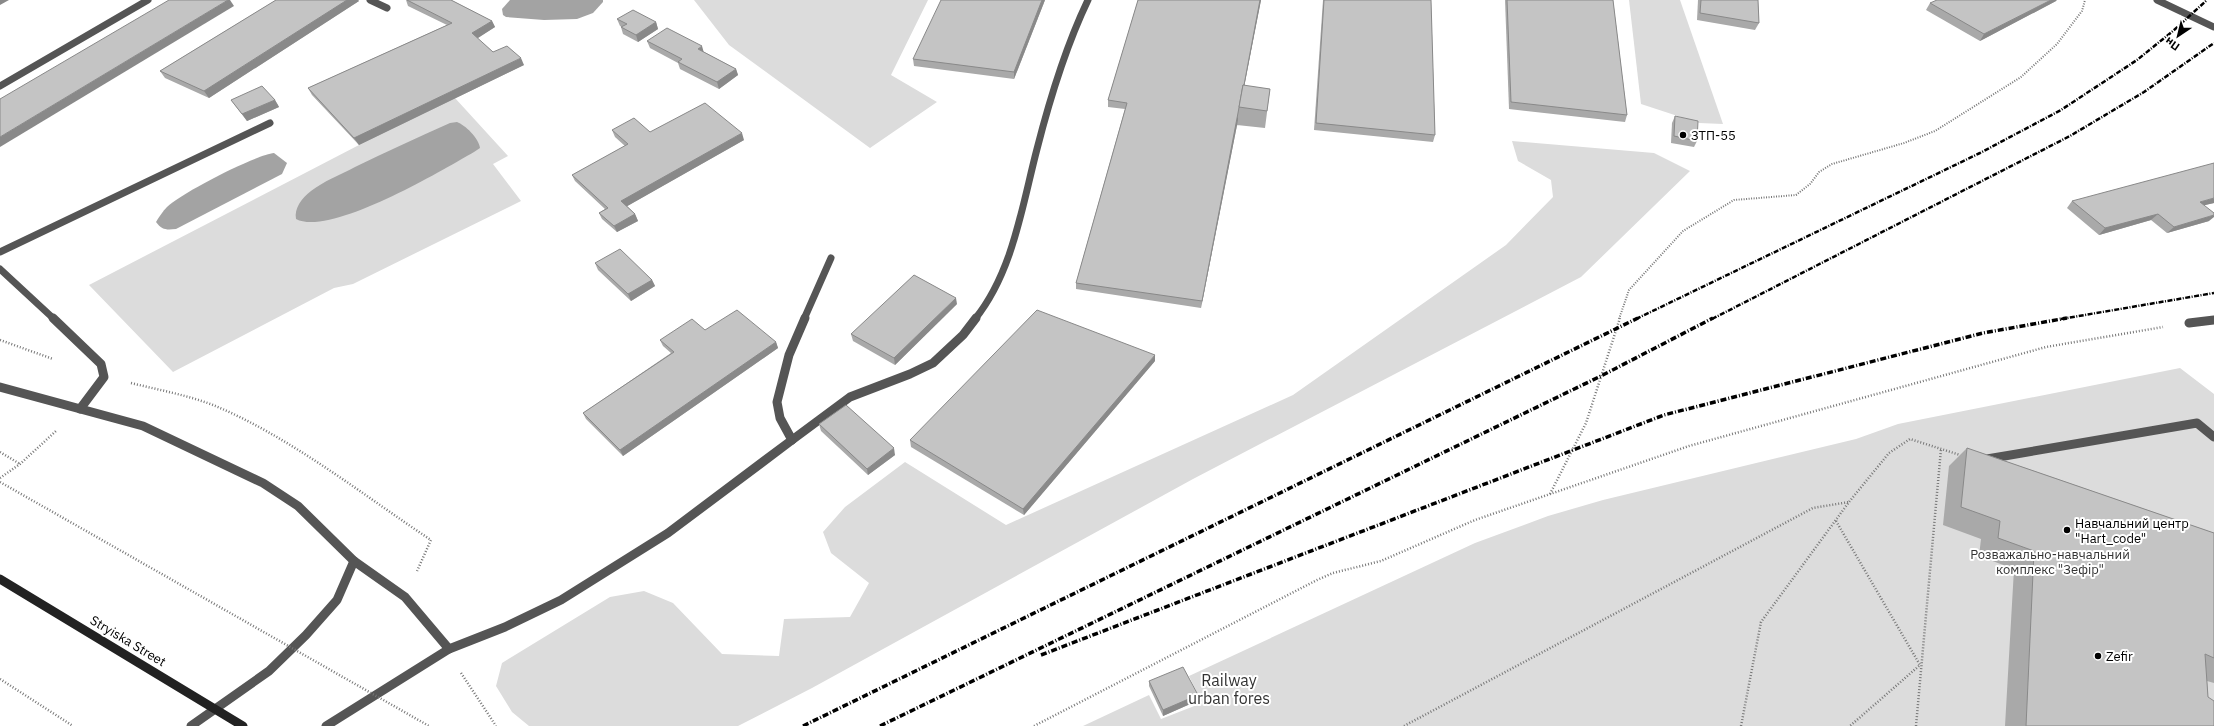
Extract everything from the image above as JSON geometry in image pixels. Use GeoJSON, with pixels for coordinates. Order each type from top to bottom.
{"type":"FeatureCollection","features":[{"type":"Feature","properties":{"kind":"main road","name":"Stryiska Street"},"geometry":{"type":"LineString","coordinates":[[0,579],[242,726]]}},
{"type":"Feature","properties":{"kind":"street"},"geometry":{"type":"LineString","coordinates":[[0,86],[148,0]]}},
{"type":"Feature","properties":{"kind":"street"},"geometry":{"type":"LineString","coordinates":[[370,0],[387,8]]}},
{"type":"Feature","properties":{"kind":"street"},"geometry":{"type":"LineString","coordinates":[[326,726],[450,649],[505,627],[561,600],[668,533],[850,397],[873,387],[922,370],[942,356],[978,317],[999,283],[1015,239],[1045,114],[1061,68],[1088,0]]}},
{"type":"Feature","properties":{"kind":"street"},"geometry":{"type":"LineString","coordinates":[[2157,0],[2214,27]]}},
{"type":"Feature","properties":{"kind":"street"},"geometry":{"type":"LineString","coordinates":[[0,252],[270,123]]}},
{"type":"Feature","properties":{"kind":"street"},"geometry":{"type":"LineString","coordinates":[[792,440],[780,418],[777,402],[789,355],[831,258]]}},
{"type":"Feature","properties":{"kind":"street"},"geometry":{"type":"LineString","coordinates":[[0,269],[101,364],[104,377],[80,409]]}},
{"type":"Feature","properties":{"kind":"street"},"geometry":{"type":"LineString","coordinates":[[2189,323],[2214,320]]}},
{"type":"Feature","properties":{"kind":"street"},"geometry":{"type":"LineString","coordinates":[[0,387],[143,426],[263,483],[298,506],[354,561],[405,597],[450,649]]}},
{"type":"Feature","properties":{"kind":"street"},"geometry":{"type":"LineString","coordinates":[[1978,461],[2197,423],[2214,437]]}},
{"type":"Feature","properties":{"kind":"street"},"geometry":{"type":"LineString","coordinates":[[191,726],[269,671],[306,635],[337,600],[354,561]]}},
{"type":"Feature","properties":{"kind":"path"},"geometry":{"type":"LineString","coordinates":[[1550,494],[1586,423],[1629,290],[1683,231],[1734,200],[1796,195],[1810,184],[1819,172],[1832,164],[1904,143],[1935,131],[2021,77],[2057,44],[2082,11],[2085,0]]}},
{"type":"Feature","properties":{"kind":"path"},"geometry":{"type":"LineString","coordinates":[[1034,726],[1317,580],[1333,573],[1381,561],[1475,520],[1689,446],[2046,347],[2189,323]]}},
{"type":"Feature","properties":{"kind":"path"},"geometry":{"type":"LineString","coordinates":[[0,478],[20,464],[80,409]]}},
{"type":"Feature","properties":{"kind":"path"},"geometry":{"type":"LineString","coordinates":[[1741,726],[1761,622],[1850,502],[1889,453],[1910,439],[1978,461]]}},
{"type":"Feature","properties":{"kind":"path"},"geometry":{"type":"LineString","coordinates":[[1916,726],[1920,665],[1941,449]]}},
{"type":"Feature","properties":{"kind":"path"},"geometry":{"type":"LineString","coordinates":[[0,452],[20,464]]}},
{"type":"Feature","properties":{"kind":"path"},"geometry":{"type":"LineString","coordinates":[[0,482],[429,726]]}},
{"type":"Feature","properties":{"kind":"path"},"geometry":{"type":"LineString","coordinates":[[1404,726],[1813,508],[1850,502]]}},
{"type":"Feature","properties":{"kind":"path"},"geometry":{"type":"LineString","coordinates":[[1836,521],[1920,665]]}},
{"type":"Feature","properties":{"kind":"path"},"geometry":{"type":"LineString","coordinates":[[450,649],[470,689],[496,726]]}},
{"type":"Feature","properties":{"kind":"path"},"geometry":{"type":"LineString","coordinates":[[1850,726],[1920,665]]}},
{"type":"Feature","properties":{"kind":"path"},"geometry":{"type":"LineString","coordinates":[[0,679],[72,726]]}},
{"type":"Feature","properties":{"kind":"green space"},"geometry":{"type":"Polygon","coordinates":[[[694,0],[928,0],[891,75],[937,102],[870,148],[729,45],[694,0]]]}},
{"type":"Feature","properties":{"kind":"green space"},"geometry":{"type":"Polygon","coordinates":[[[1629,0],[1680,0],[1723,124],[1699,123],[1641,104],[1629,0]]]}},
{"type":"Feature","properties":{"kind":"green space"},"geometry":{"type":"Polygon","coordinates":[[[455,98],[508,156],[493,164],[521,201],[353,284],[334,288],[173,372],[89,285],[359,145],[455,98]]]}},
{"type":"Feature","properties":{"kind":"green space"},"geometry":{"type":"Polygon","coordinates":[[[1512,141],[1654,153],[1690,171],[1581,277],[1193,479],[812,688],[738,726],[529,726],[512,712],[496,686],[502,663],[610,597],[644,591],[673,603],[722,654],[779,656],[784,619],[850,617],[869,583],[831,553],[823,532],[845,507],[905,462],[1006,525],[1293,395],[1506,245],[1553,197],[1551,180],[1518,161],[1512,141]]]}},
{"type":"Feature","properties":{"kind":"green space","name":"Розважально-навчальний комплекс \"Зефір\""},"geometry":{"type":"Polygon","coordinates":[[[2180,368],[2214,394],[2214,726],[1083,726],[1149,695],[1161,719],[1202,703],[1189,676],[1475,543],[1548,516],[1603,500],[1856,439],[1898,424],[2180,368]]]}},
{"type":"Feature","properties":{"kind":"shaded area"},"geometry":{"type":"Polygon","coordinates":[[[510,0],[603,0],[603,2],[593,13],[577,19],[544,20],[506,17],[503,15],[502,9],[510,0]]]}},
{"type":"Feature","properties":{"kind":"shaded area"},"geometry":{"type":"Polygon","coordinates":[[[457,122],[471,132],[477,140],[480,148],[412,186],[359,211],[334,219],[312,222],[296,219],[297,207],[302,200],[321,184],[414,139],[450,123],[457,122]]]}},
{"type":"Feature","properties":{"kind":"shaded area"},"geometry":{"type":"Polygon","coordinates":[[[274,153],[287,163],[282,174],[176,229],[164,229],[156,222],[167,207],[202,184],[251,160],[274,153]]]}},
{"type":"Feature","properties":{"kind":"building"},"geometry":{"type":"Polygon","coordinates":[[[169,0],[228,0],[0,137],[0,99],[169,0]]]}},
{"type":"Feature","properties":{"kind":"building"},"geometry":{"type":"Polygon","coordinates":[[[276,0],[347,0],[204,91],[160,71],[276,0]]]}},
{"type":"Feature","properties":{"kind":"building"},"geometry":{"type":"Polygon","coordinates":[[[407,0],[451,0],[492,21],[472,33],[493,52],[507,46],[521,58],[354,138],[308,88],[452,23],[407,0]]]}},
{"type":"Feature","properties":{"kind":"building"},"geometry":{"type":"Polygon","coordinates":[[[941,0],[1042,0],[1014,72],[913,59],[941,0]]]}},
{"type":"Feature","properties":{"kind":"building"},"geometry":{"type":"Polygon","coordinates":[[[1138,0],[1260,0],[1202,301],[1076,283],[1127,103],[1108,100],[1138,0]]]}},
{"type":"Feature","properties":{"kind":"building"},"geometry":{"type":"Polygon","coordinates":[[[1324,0],[1431,0],[1435,135],[1316,123],[1324,0]]]}},
{"type":"Feature","properties":{"kind":"building"},"geometry":{"type":"Polygon","coordinates":[[[1507,0],[1613,0],[1627,115],[1511,102],[1507,0]]]}},
{"type":"Feature","properties":{"kind":"building"},"geometry":{"type":"Polygon","coordinates":[[[1701,0],[1758,0],[1759,23],[1700,13],[1701,0]]]}},
{"type":"Feature","properties":{"kind":"building"},"geometry":{"type":"Polygon","coordinates":[[[1937,0],[2051,0],[1984,34],[1930,3],[1937,0]]]}},
{"type":"Feature","properties":{"kind":"building"},"geometry":{"type":"Polygon","coordinates":[[[633,10],[656,22],[636,35],[621,27],[627,24],[617,19],[633,10]]]}},
{"type":"Feature","properties":{"kind":"building"},"geometry":{"type":"Polygon","coordinates":[[[667,28],[702,46],[698,49],[736,69],[717,82],[678,62],[682,59],[647,41],[667,28]]]}},
{"type":"Feature","properties":{"kind":"building"},"geometry":{"type":"Polygon","coordinates":[[[1243,85],[1270,89],[1267,111],[1239,107],[1243,85]]]}},
{"type":"Feature","properties":{"kind":"building"},"geometry":{"type":"Polygon","coordinates":[[[262,86],[275,100],[242,114],[231,100],[262,86]]]}},
{"type":"Feature","properties":{"kind":"building"},"geometry":{"type":"Polygon","coordinates":[[[705,103],[742,133],[621,201],[635,214],[614,226],[599,213],[608,208],[572,175],[628,144],[612,130],[634,118],[650,132],[705,103]]]}},
{"type":"Feature","properties":{"kind":"building"},"geometry":{"type":"Polygon","coordinates":[[[1675,116],[1698,121],[1697,141],[1674,136],[1675,116]]]}},
{"type":"Feature","properties":{"kind":"building"},"geometry":{"type":"Polygon","coordinates":[[[2214,163],[2214,198],[2200,202],[2214,213],[2214,215],[2174,227],[2158,214],[2105,228],[2072,201],[2214,163]]]}},
{"type":"Feature","properties":{"kind":"building"},"geometry":{"type":"Polygon","coordinates":[[[620,249],[652,280],[628,294],[595,263],[620,249]]]}},
{"type":"Feature","properties":{"kind":"building"},"geometry":{"type":"Polygon","coordinates":[[[914,275],[956,298],[894,358],[851,334],[914,275]]]}},
{"type":"Feature","properties":{"kind":"building"},"geometry":{"type":"Polygon","coordinates":[[[737,310],[776,342],[620,450],[583,413],[674,352],[660,340],[692,319],[705,330],[737,310]]]}},
{"type":"Feature","properties":{"kind":"building"},"geometry":{"type":"Polygon","coordinates":[[[1037,310],[1155,355],[1023,509],[910,440],[1037,310]]]}},
{"type":"Feature","properties":{"kind":"building"},"geometry":{"type":"Polygon","coordinates":[[[846,405],[894,448],[867,469],[819,424],[846,405]]]}},
{"type":"Feature","properties":{"kind":"building"},"geometry":{"type":"Polygon","coordinates":[[[1967,448],[2214,533],[2214,658],[2205,654],[2208,697],[2214,701],[2214,726],[2026,726],[2034,551],[1998,538],[2000,521],[1961,507],[1967,448]]]}},
{"type":"Feature","properties":{"kind":"building"},"geometry":{"type":"Polygon","coordinates":[[[1183,667],[1198,695],[1163,710],[1149,681],[1183,667]]]}},
{"type":"Feature","properties":{"kind":"railway"},"geometry":{"type":"LineString","coordinates":[[1636,319],[1980,153],[2061,110],[2137,60],[2173,31],[2207,0]]}},
{"type":"Feature","properties":{"kind":"railway"},"geometry":{"type":"LineString","coordinates":[[1712,319],[2070,136],[2144,92],[2214,43]]}},
{"type":"Feature","properties":{"kind":"railway"},"geometry":{"type":"LineString","coordinates":[[2061,319],[2214,293]]}},
{"type":"Feature","properties":{"kind":"railway"},"geometry":{"type":"LineString","coordinates":[[803,726],[1638,318]]}},
{"type":"Feature","properties":{"kind":"railway"},"geometry":{"type":"LineString","coordinates":[[880,726],[1601,376],[1713,318]]}},
{"type":"Feature","properties":{"kind":"railway"},"geometry":{"type":"LineString","coordinates":[[1041,655],[1664,415],[1983,333],[2067,318]]}},
{"type":"Feature","properties":{"kind":"place","name":"ЗТП-55"},"geometry":{"type":"Point","coordinates":[1683,135]}},
{"type":"Feature","properties":{"kind":"place","name":"Навчальний центр \"Hart_code\""},"geometry":{"type":"Point","coordinates":[2067,530]}},
{"type":"Feature","properties":{"kind":"place","name":"Zefir"},"geometry":{"type":"Point","coordinates":[2098,656]}},
{"type":"Feature","properties":{"kind":"park label","name":"Railway urban fores"},"geometry":{"type":"Point","coordinates":[1229,689]}}]}
